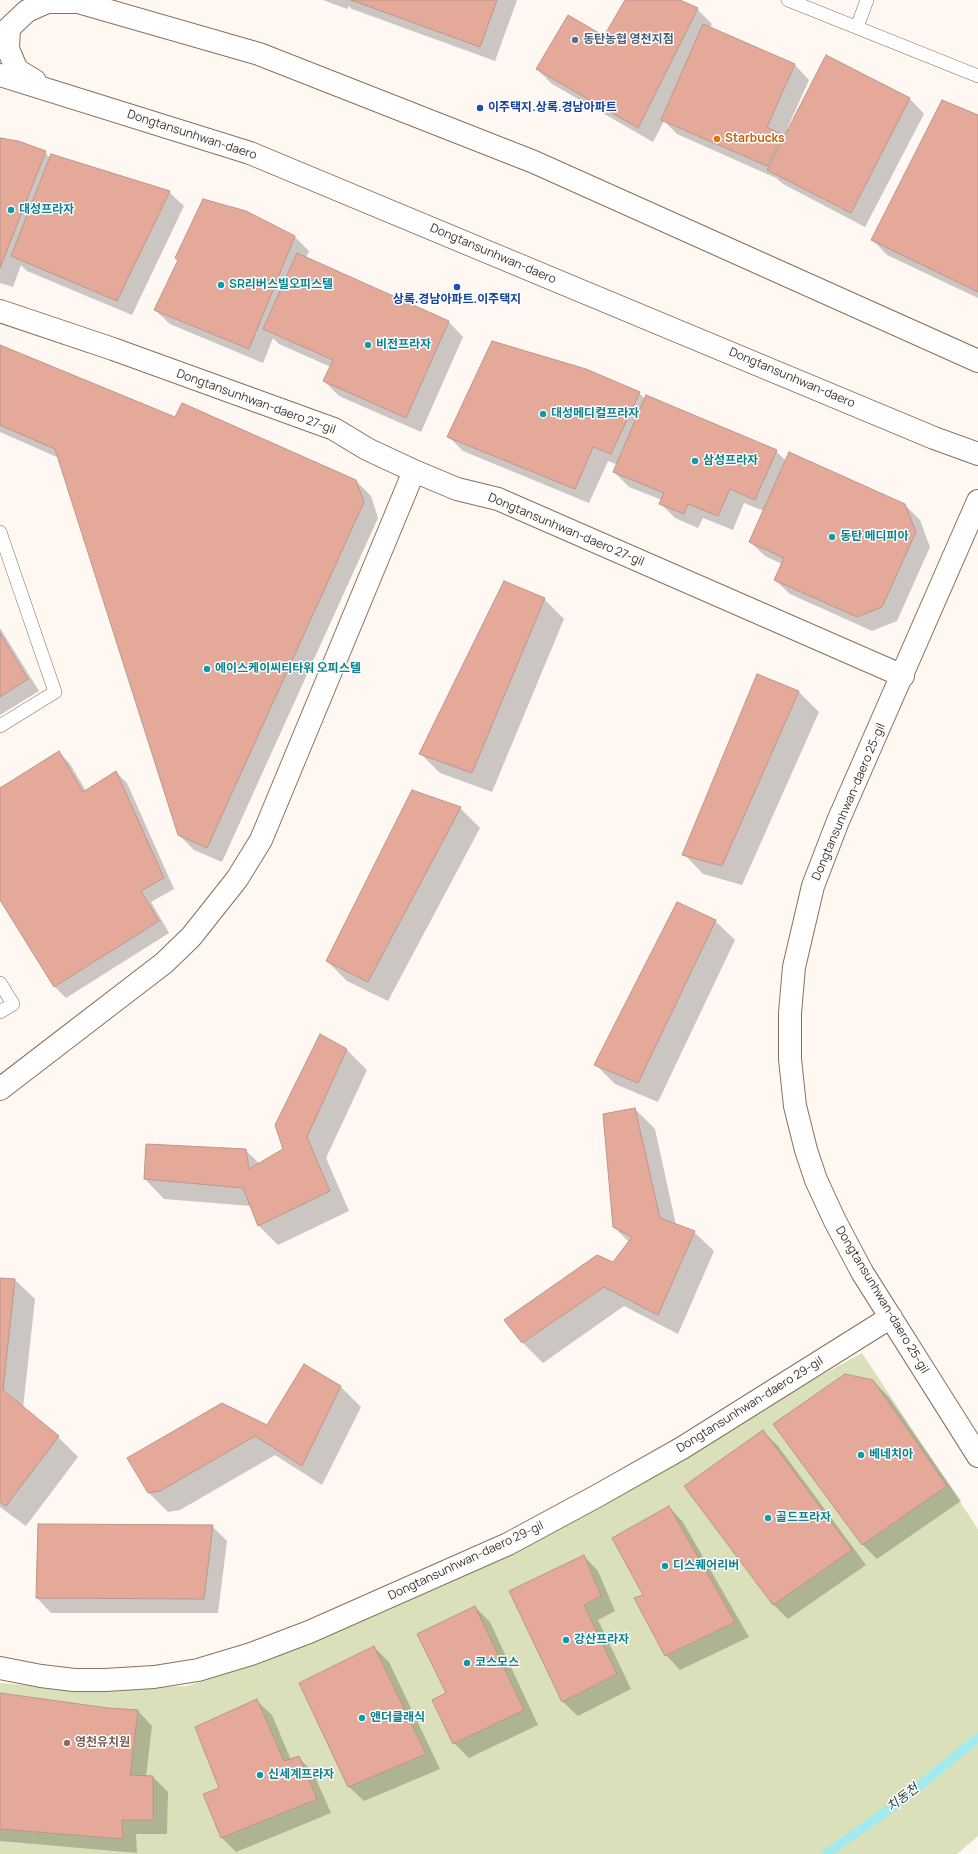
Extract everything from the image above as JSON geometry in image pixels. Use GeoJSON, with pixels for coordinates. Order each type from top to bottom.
{"type":"FeatureCollection","features":[{"type":"Feature","properties":{"kind":"street"},"geometry":{"type":"LineString","coordinates":[[45,88],[17,70],[8,49],[9,28],[27,11],[47,2],[74,1],[259,54],[534,162],[968,355],[978,361]]}},
{"type":"Feature","properties":{"kind":"street","name":"Dongtansunhwan-daero"},"geometry":{"type":"LineString","coordinates":[[0,75],[250,153],[934,438],[978,454]]}},
{"type":"Feature","properties":{"kind":"street","name":"Dongtansunhwan-daero 27-gil"},"geometry":{"type":"LineString","coordinates":[[0,312],[114,349],[334,429],[367,449],[414,471],[458,489],[498,499],[903,676]]}},
{"type":"Feature","properties":{"kind":"street"},"geometry":{"type":"LineString","coordinates":[[0,1089],[164,963],[191,937],[237,879],[261,840],[414,471]]}},
{"type":"Feature","properties":{"kind":"street","name":"Dongtansunhwan-daero 25-gil"},"geometry":{"type":"LineString","coordinates":[[978,501],[903,676],[838,821],[813,886],[794,967],[790,1013],[790,1059],[795,1106],[816,1180],[835,1221],[862,1272],[978,1456]]}},
{"type":"Feature","properties":{"kind":"street","name":"Dongtansunhwan-daero 29-gil"},"geometry":{"type":"LineString","coordinates":[[0,1668],[41,1676],[74,1680],[154,1677],[198,1670],[251,1654],[309,1632],[508,1544],[597,1496],[682,1448],[891,1317]]}},
{"type":"Feature","properties":{"kind":"lane"},"geometry":{"type":"LineString","coordinates":[[788,0],[978,76]]}},
{"type":"Feature","properties":{"kind":"lane"},"geometry":{"type":"LineString","coordinates":[[857,28],[867,0]]}},
{"type":"Feature","properties":{"kind":"lane"},"geometry":{"type":"LineString","coordinates":[[0,532],[55,692],[0,726]]}},
{"type":"Feature","properties":{"kind":"lane"},"geometry":{"type":"LineString","coordinates":[[0,983],[13,1004],[0,1012]]}},
{"type":"Feature","properties":{"kind":"green space"},"geometry":{"type":"Polygon","coordinates":[[[862,1353],[978,1529],[978,1836],[957,1854],[0,1854],[0,1683],[81,1690],[187,1686],[255,1665],[318,1638],[685,1450],[862,1353]]]}},
{"type":"Feature","properties":{"kind":"building"},"geometry":{"type":"Polygon","coordinates":[[[351,0],[497,0],[480,47],[351,0]]]}},
{"type":"Feature","properties":{"kind":"building"},"geometry":{"type":"Polygon","coordinates":[[[625,0],[680,0],[698,8],[638,128],[536,69],[568,15],[604,36],[625,0]]]}},
{"type":"Feature","properties":{"kind":"building"},"geometry":{"type":"Polygon","coordinates":[[[703,24],[795,64],[767,127],[783,135],[767,166],[661,120],[703,24]]]}},
{"type":"Feature","properties":{"kind":"building"},"geometry":{"type":"Polygon","coordinates":[[[826,55],[910,98],[851,213],[767,170],[826,55]]]}},
{"type":"Feature","properties":{"kind":"building"},"geometry":{"type":"Polygon","coordinates":[[[942,100],[978,115],[978,292],[871,240],[942,100]]]}},
{"type":"Feature","properties":{"kind":"building","name":"대성프라자"},"geometry":{"type":"Polygon","coordinates":[[[0,138],[18,141],[46,151],[0,268],[0,138]]]}},
{"type":"Feature","properties":{"kind":"building"},"geometry":{"type":"Polygon","coordinates":[[[51,154],[170,191],[117,301],[11,256],[51,154]]]}},
{"type":"Feature","properties":{"kind":"building","name":"SR리버스빌오피스텔"},"geometry":{"type":"Polygon","coordinates":[[[203,199],[246,211],[295,236],[249,349],[154,310],[178,260],[175,258],[203,199]]]}},
{"type":"Feature","properties":{"kind":"building","name":"비전프라자"},"geometry":{"type":"Polygon","coordinates":[[[297,253],[449,321],[406,418],[323,381],[333,360],[263,329],[297,253]]]}},
{"type":"Feature","properties":{"kind":"building","name":"대성메디컬프라자"},"geometry":{"type":"Polygon","coordinates":[[[492,341],[586,369],[640,392],[611,454],[593,447],[575,489],[447,437],[492,341]]]}},
{"type":"Feature","properties":{"kind":"building","name":"에이스케이씨티타워 오피스텔"},"geometry":{"type":"Polygon","coordinates":[[[0,345],[175,417],[182,403],[356,480],[364,502],[207,848],[178,835],[55,449],[0,425],[0,345]]]}},
{"type":"Feature","properties":{"kind":"building","name":"삼성프라자"},"geometry":{"type":"Polygon","coordinates":[[[646,395],[777,450],[755,500],[730,489],[718,516],[688,504],[684,514],[659,504],[664,493],[613,472],[646,395]]]}},
{"type":"Feature","properties":{"kind":"building","name":"동탄 메디피아"},"geometry":{"type":"Polygon","coordinates":[[[789,452],[905,504],[916,532],[882,607],[857,617],[774,580],[784,558],[749,542],[789,452]]]}},
{"type":"Feature","properties":{"kind":"building"},"geometry":{"type":"Polygon","coordinates":[[[504,581],[545,598],[472,773],[419,754],[504,581]]]}},
{"type":"Feature","properties":{"kind":"building"},"geometry":{"type":"Polygon","coordinates":[[[0,633],[28,679],[0,697],[0,633]]]}},
{"type":"Feature","properties":{"kind":"building"},"geometry":{"type":"Polygon","coordinates":[[[757,674],[799,691],[722,866],[682,855],[757,674]]]}},
{"type":"Feature","properties":{"kind":"building"},"geometry":{"type":"Polygon","coordinates":[[[59,751],[83,792],[116,771],[164,878],[141,891],[159,921],[54,987],[0,900],[0,788],[59,751]]]}},
{"type":"Feature","properties":{"kind":"building"},"geometry":{"type":"Polygon","coordinates":[[[412,790],[461,807],[368,982],[326,961],[412,790]]]}},
{"type":"Feature","properties":{"kind":"building"},"geometry":{"type":"Polygon","coordinates":[[[677,902],[716,920],[638,1083],[594,1065],[677,902]]]}},
{"type":"Feature","properties":{"kind":"building"},"geometry":{"type":"Polygon","coordinates":[[[320,1034],[347,1049],[307,1137],[330,1191],[258,1226],[243,1188],[144,1179],[146,1144],[246,1149],[249,1169],[283,1149],[275,1125],[320,1034]]]}},
{"type":"Feature","properties":{"kind":"building"},"geometry":{"type":"Polygon","coordinates":[[[635,1108],[660,1218],[695,1231],[658,1315],[604,1287],[522,1343],[504,1320],[597,1255],[613,1262],[632,1237],[613,1227],[603,1114],[635,1108]]]}},
{"type":"Feature","properties":{"kind":"building"},"geometry":{"type":"Polygon","coordinates":[[[0,1278],[15,1279],[3,1390],[59,1436],[6,1506],[0,1502],[0,1278]]]}},
{"type":"Feature","properties":{"kind":"building"},"geometry":{"type":"Polygon","coordinates":[[[304,1364],[341,1386],[302,1466],[255,1436],[160,1491],[148,1493],[127,1458],[222,1403],[267,1425],[304,1364]]]}},
{"type":"Feature","properties":{"kind":"building","name":"베네치아"},"geometry":{"type":"Polygon","coordinates":[[[845,1374],[873,1380],[947,1486],[862,1545],[773,1424],[845,1374]]]}},
{"type":"Feature","properties":{"kind":"building","name":"골드프라자"},"geometry":{"type":"Polygon","coordinates":[[[763,1430],[852,1550],[773,1605],[684,1486],[763,1430]]]}},
{"type":"Feature","properties":{"kind":"building","name":"디스퀘어리버"},"geometry":{"type":"Polygon","coordinates":[[[669,1506],[735,1622],[665,1656],[634,1598],[643,1595],[612,1538],[669,1506]]]}},
{"type":"Feature","properties":{"kind":"building"},"geometry":{"type":"Polygon","coordinates":[[[38,1524],[213,1525],[204,1599],[36,1598],[38,1524]]]}},
{"type":"Feature","properties":{"kind":"building","name":"강산프라자"},"geometry":{"type":"Polygon","coordinates":[[[584,1555],[601,1596],[584,1605],[617,1674],[562,1702],[509,1591],[584,1555]]]}},
{"type":"Feature","properties":{"kind":"building","name":"코스모스"},"geometry":{"type":"Polygon","coordinates":[[[475,1606],[524,1710],[453,1744],[432,1700],[446,1693],[417,1634],[475,1606]]]}},
{"type":"Feature","properties":{"kind":"building","name":"앤더클래식"},"geometry":{"type":"Polygon","coordinates":[[[374,1646],[426,1754],[348,1787],[299,1683],[374,1646]]]}},
{"type":"Feature","properties":{"kind":"building","name":"영천유치원"},"geometry":{"type":"Polygon","coordinates":[[[0,1693],[108,1708],[138,1710],[130,1775],[153,1776],[153,1820],[122,1820],[123,1839],[0,1829],[0,1693]]]}},
{"type":"Feature","properties":{"kind":"building","name":"신세계프라자"},"geometry":{"type":"Polygon","coordinates":[[[257,1699],[284,1761],[299,1756],[317,1799],[221,1838],[203,1794],[219,1788],[195,1727],[257,1699]]]}},
{"type":"Feature","properties":{"kind":"waterway","name":"치동천"},"geometry":{"type":"LineString","coordinates":[[826,1854],[897,1804],[978,1738]]}},
{"type":"Feature","properties":{"kind":"place","name":"동탄농협 영천지점"},"geometry":{"type":"Point","coordinates":[575,40]}},
{"type":"Feature","properties":{"kind":"place","name":"이주택지.상록.경남아파트"},"geometry":{"type":"Point","coordinates":[480,108]}},
{"type":"Feature","properties":{"kind":"place","name":"Starbucks"},"geometry":{"type":"Point","coordinates":[717,139]}},
{"type":"Feature","properties":{"kind":"place","name":"대성프라자"},"geometry":{"type":"Point","coordinates":[11,210]}},
{"type":"Feature","properties":{"kind":"place","name":"SR리버스빌오피스텔"},"geometry":{"type":"Point","coordinates":[221,285]}},
{"type":"Feature","properties":{"kind":"place","name":"상록.경남아파트.이주택지"},"geometry":{"type":"Point","coordinates":[457,287]}},
{"type":"Feature","properties":{"kind":"place","name":"비전프라자"},"geometry":{"type":"Point","coordinates":[368,345]}},
{"type":"Feature","properties":{"kind":"place","name":"대성메디컬프라자"},"geometry":{"type":"Point","coordinates":[543,414]}},
{"type":"Feature","properties":{"kind":"place","name":"삼성프라자"},"geometry":{"type":"Point","coordinates":[695,461]}},
{"type":"Feature","properties":{"kind":"place","name":"동탄 메디피아"},"geometry":{"type":"Point","coordinates":[832,537]}},
{"type":"Feature","properties":{"kind":"place","name":"에이스케이씨티타워 오피스텔"},"geometry":{"type":"Point","coordinates":[207,669]}},
{"type":"Feature","properties":{"kind":"place","name":"베네치아"},"geometry":{"type":"Point","coordinates":[861,1455]}},
{"type":"Feature","properties":{"kind":"place","name":"골드프라자"},"geometry":{"type":"Point","coordinates":[768,1518]}},
{"type":"Feature","properties":{"kind":"place","name":"디스퀘어리버"},"geometry":{"type":"Point","coordinates":[665,1566]}},
{"type":"Feature","properties":{"kind":"place","name":"강산프라자"},"geometry":{"type":"Point","coordinates":[566,1640]}},
{"type":"Feature","properties":{"kind":"place","name":"코스모스"},"geometry":{"type":"Point","coordinates":[467,1663]}},
{"type":"Feature","properties":{"kind":"place","name":"앤더클래식"},"geometry":{"type":"Point","coordinates":[362,1718]}},
{"type":"Feature","properties":{"kind":"place","name":"영천유치원"},"geometry":{"type":"Point","coordinates":[67,1743]}},
{"type":"Feature","properties":{"kind":"place","name":"신세계프라자"},"geometry":{"type":"Point","coordinates":[260,1775]}}]}
